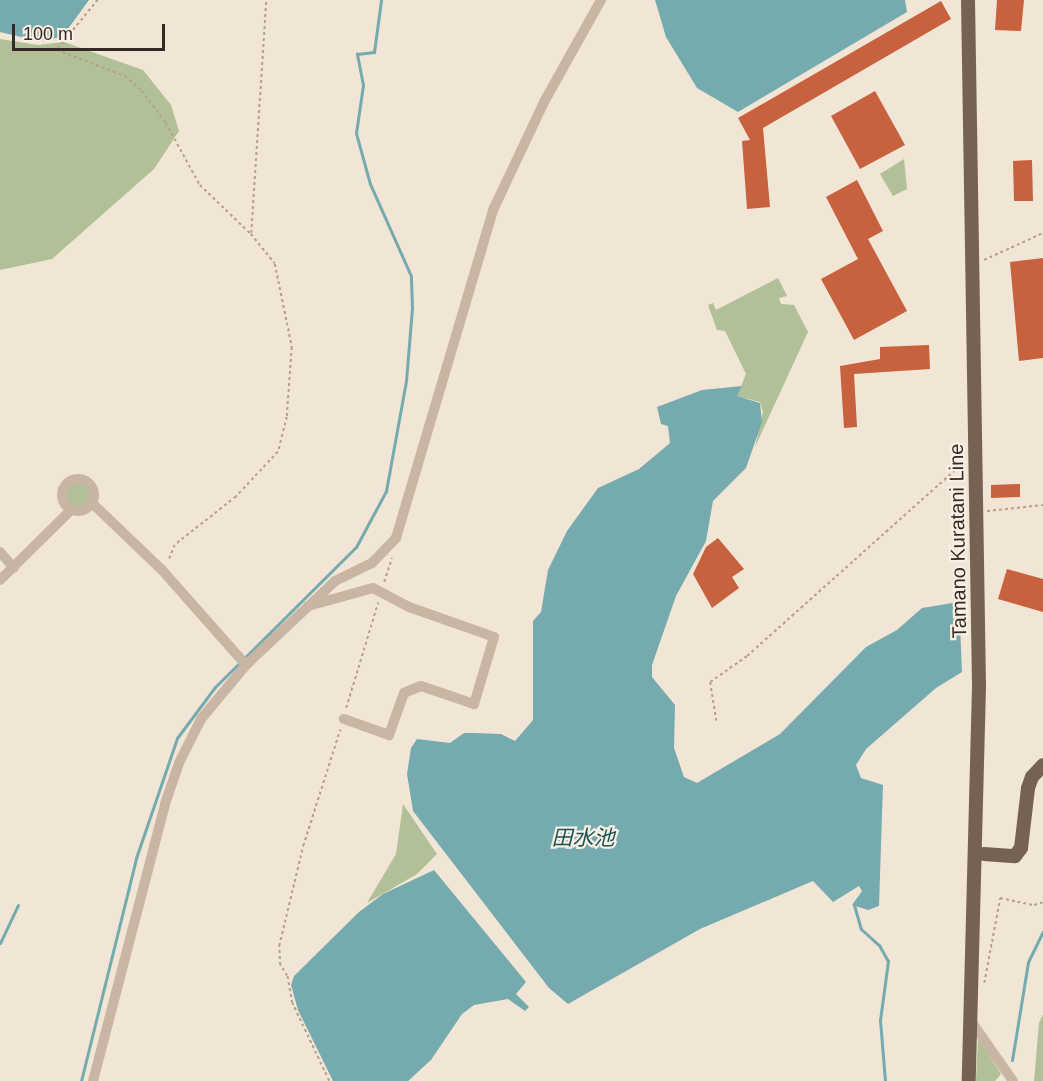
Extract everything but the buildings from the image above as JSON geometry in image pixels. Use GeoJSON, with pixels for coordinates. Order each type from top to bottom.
{"type":"FeatureCollection","features":[{"type":"Feature","properties":{"kind":"main road","name":"Tamano Kuratani Line"},"geometry":{"type":"LineString","coordinates":[[968,0],[975,263],[979,738],[969,1081]]}},
{"type":"Feature","properties":{"kind":"main road"},"geometry":{"type":"LineString","coordinates":[[984,854],[1015,856],[1021,848],[1028,788],[1032,777],[1043,765]]}},
{"type":"Feature","properties":{"kind":"street"},"geometry":{"type":"LineString","coordinates":[[93,1081],[165,804],[179,763],[201,719],[246,665],[335,581],[372,563],[391,546],[431,429],[499,197],[544,102],[601,0]]}},
{"type":"Feature","properties":{"kind":"street"},"geometry":{"type":"LineString","coordinates":[[75,479],[93,487],[92,503],[83,510],[72,509],[63,493],[75,479]]}},
{"type":"Feature","properties":{"kind":"street"},"geometry":{"type":"LineString","coordinates":[[92,503],[162,570],[246,665]]}},
{"type":"Feature","properties":{"kind":"street"},"geometry":{"type":"LineString","coordinates":[[0,580],[72,509]]}},
{"type":"Feature","properties":{"kind":"street"},"geometry":{"type":"LineString","coordinates":[[0,552],[14,568]]}},
{"type":"Feature","properties":{"kind":"street"},"geometry":{"type":"LineString","coordinates":[[305,607],[373,588],[409,607],[494,637],[474,704],[421,686],[404,693],[389,735],[344,719]]}},
{"type":"Feature","properties":{"kind":"street"},"geometry":{"type":"LineString","coordinates":[[971,1021],[1007,1079]]}},
{"type":"Feature","properties":{"kind":"path"},"geometry":{"type":"LineString","coordinates":[[98,0],[57,50],[125,76],[142,91],[166,123],[201,185],[251,234],[275,264],[292,347],[283,440],[260,474],[176,545],[172,558],[162,570]]}},
{"type":"Feature","properties":{"kind":"path"},"geometry":{"type":"LineString","coordinates":[[251,234],[266,0]]}},
{"type":"Feature","properties":{"kind":"path"},"geometry":{"type":"LineString","coordinates":[[975,263],[1043,233]]}},
{"type":"Feature","properties":{"kind":"path"},"geometry":{"type":"LineString","coordinates":[[716,722],[710,682],[747,656],[976,450]]}},
{"type":"Feature","properties":{"kind":"path"},"geometry":{"type":"LineString","coordinates":[[978,512],[1043,505]]}},
{"type":"Feature","properties":{"kind":"path"},"geometry":{"type":"LineString","coordinates":[[329,1081],[292,1003],[287,976],[280,964],[279,946],[303,846],[394,551],[391,546]]}},
{"type":"Feature","properties":{"kind":"path"},"geometry":{"type":"LineString","coordinates":[[983,989],[1000,898],[1034,905],[1043,902]]}},
{"type":"Feature","properties":{"kind":"green space"},"geometry":{"type":"Polygon","coordinates":[[[0,39],[38,45],[64,42],[143,70],[171,105],[179,131],[154,169],[52,259],[0,270],[0,39]]]}},
{"type":"Feature","properties":{"kind":"green space"},"geometry":{"type":"Polygon","coordinates":[[[904,159],[907,189],[893,196],[880,174],[904,159]]]}},
{"type":"Feature","properties":{"kind":"green space"},"geometry":{"type":"Polygon","coordinates":[[[778,278],[787,296],[779,298],[781,304],[794,305],[808,332],[755,447],[763,412],[760,402],[737,396],[746,374],[725,331],[717,330],[708,305],[713,303],[716,310],[778,278]]]}},
{"type":"Feature","properties":{"kind":"green space"},"geometry":{"type":"Polygon","coordinates":[[[78,480],[84,481],[92,489],[92,501],[84,509],[78,510],[72,509],[64,501],[63,495],[64,489],[72,481],[78,480]]]}},
{"type":"Feature","properties":{"kind":"green space"},"geometry":{"type":"Polygon","coordinates":[[[403,804],[437,854],[417,874],[367,903],[396,854],[403,804]]]}},
{"type":"Feature","properties":{"kind":"green space"},"geometry":{"type":"Polygon","coordinates":[[[1043,1015],[1043,1081],[1034,1081],[1039,1023],[1043,1015]]]}},
{"type":"Feature","properties":{"kind":"green space"},"geometry":{"type":"Polygon","coordinates":[[[978,1038],[1001,1074],[995,1081],[976,1081],[978,1038]]]}},
{"type":"Feature","properties":{"kind":"water"},"geometry":{"type":"Polygon","coordinates":[[[0,0],[89,0],[62,37],[38,41],[0,32],[0,0]]]}},
{"type":"Feature","properties":{"kind":"water"},"geometry":{"type":"Polygon","coordinates":[[[655,0],[905,0],[907,12],[738,112],[697,88],[666,37],[655,0]]]}},
{"type":"Feature","properties":{"kind":"water","name":"田水池"},"geometry":{"type":"Polygon","coordinates":[[[742,386],[737,396],[760,403],[762,422],[746,468],[713,501],[706,541],[676,596],[652,665],[652,677],[675,705],[674,748],[684,777],[697,783],[780,734],[866,647],[897,630],[922,608],[959,602],[962,672],[936,688],[866,749],[856,765],[861,778],[883,785],[879,906],[868,910],[852,905],[862,891],[859,886],[833,902],[813,881],[700,929],[568,1004],[549,988],[413,811],[407,774],[411,748],[417,739],[450,743],[464,733],[501,734],[515,741],[533,720],[533,621],[541,612],[548,570],[567,531],[598,488],[639,469],[670,443],[668,426],[661,424],[657,407],[702,390],[742,386]]]}},
{"type":"Feature","properties":{"kind":"water"},"geometry":{"type":"Polygon","coordinates":[[[434,870],[526,982],[516,994],[529,1007],[525,1011],[508,999],[474,1005],[462,1014],[431,1060],[408,1081],[333,1081],[298,1010],[291,985],[294,976],[359,912],[383,894],[434,870]]]}},
{"type":"Feature","properties":{"kind":"waterway"},"geometry":{"type":"LineString","coordinates":[[81,1081],[136,858],[177,738],[215,687],[356,547],[386,491],[406,381],[412,308],[411,276],[370,184],[356,133],[363,85],[357,54],[374,52],[381,0]]}},
{"type":"Feature","properties":{"kind":"waterway"},"geometry":{"type":"LineString","coordinates":[[0,943],[18,905]]}},
{"type":"Feature","properties":{"kind":"waterway"},"geometry":{"type":"LineString","coordinates":[[854,905],[861,929],[879,945],[888,961],[880,1020],[885,1081]]}},
{"type":"Feature","properties":{"kind":"waterway"},"geometry":{"type":"LineString","coordinates":[[1012,1060],[1028,962],[1043,931]]}}]}
